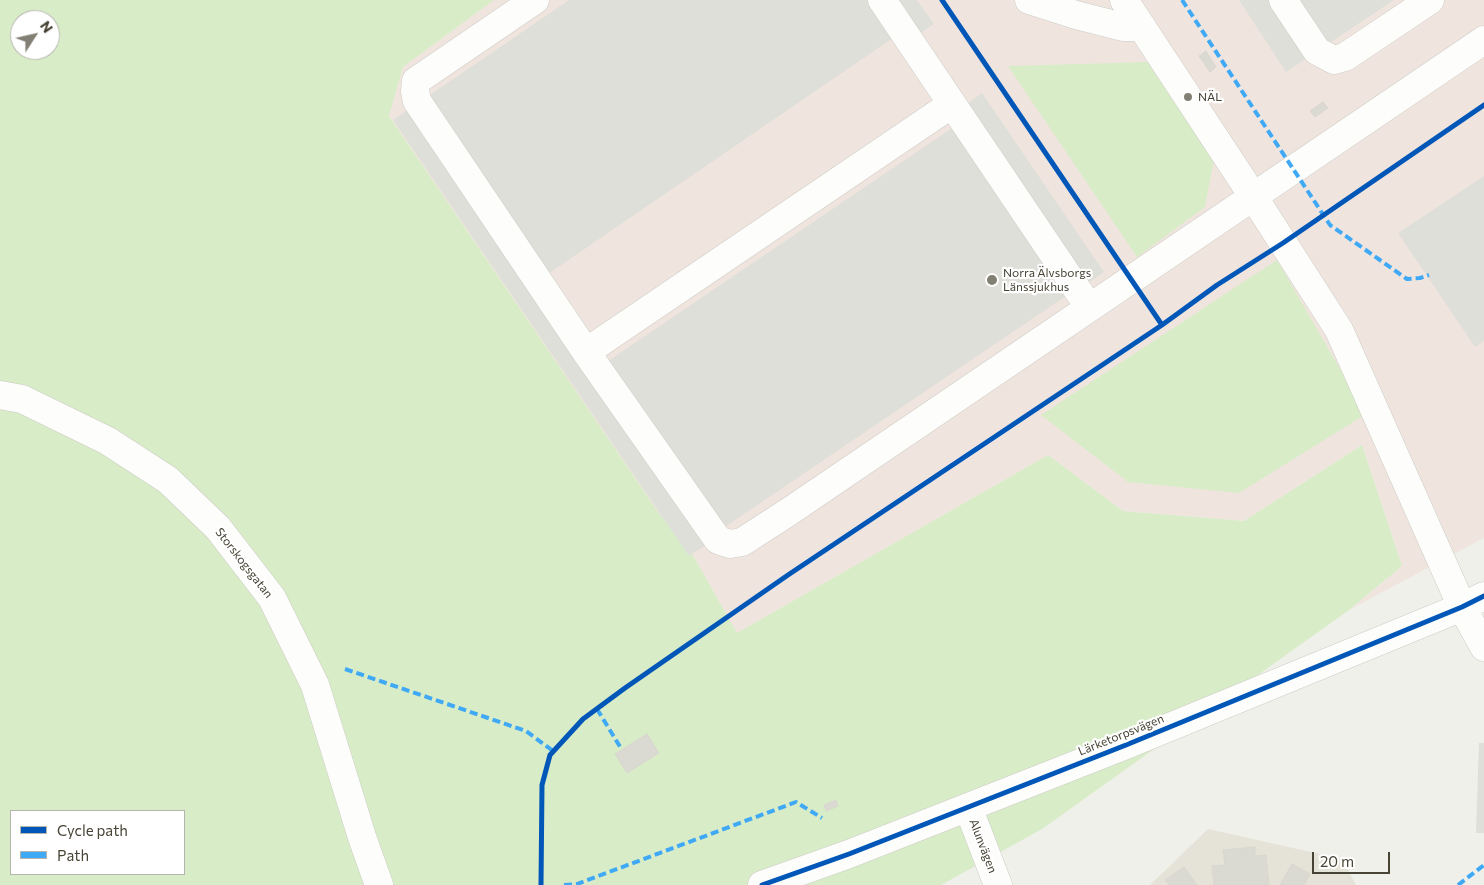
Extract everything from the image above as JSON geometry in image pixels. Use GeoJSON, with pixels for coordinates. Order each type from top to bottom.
{"type":"FeatureCollection","features":[{"type":"Feature","properties":{"kind":"street"},"geometry":{"type":"LineString","coordinates":[[535,0],[416,81],[417,101],[586,352],[718,540],[730,544],[742,542],[787,513],[1484,40]]}},
{"type":"Feature","properties":{"kind":"street"},"geometry":{"type":"LineString","coordinates":[[882,0],[1089,307]]}},
{"type":"Feature","properties":{"kind":"street"},"geometry":{"type":"LineString","coordinates":[[1029,0],[1123,27],[1142,27]]}},
{"type":"Feature","properties":{"kind":"street"},"geometry":{"type":"LineString","coordinates":[[1124,0],[1339,330],[1473,602],[1484,647]]}},
{"type":"Feature","properties":{"kind":"street"},"geometry":{"type":"LineString","coordinates":[[1283,0],[1317,51],[1334,60],[1345,58],[1430,0]]}},
{"type":"Feature","properties":{"kind":"street"},"geometry":{"type":"LineString","coordinates":[[586,352],[952,104]]}},
{"type":"Feature","properties":{"kind":"street","name":"Storskogsgatan"},"geometry":{"type":"LineString","coordinates":[[0,395],[22,400],[108,441],[168,480],[218,528],[272,598],[314,685],[362,837]]}},
{"type":"Feature","properties":{"kind":"street","name":"Lärketorpsvägen"},"geometry":{"type":"LineString","coordinates":[[762,885],[968,807],[1473,602]]}},
{"type":"Feature","properties":{"kind":"street","name":"Alunvägen"},"geometry":{"type":"LineString","coordinates":[[968,807],[998,885]]}},
{"type":"Feature","properties":{"kind":"street"},"geometry":{"type":"LineString","coordinates":[[362,837],[365,885]]}},
{"type":"Feature","properties":{"kind":"street"},"geometry":{"type":"LineString","coordinates":[[362,837],[379,885]]}},
{"type":"Feature","properties":{"kind":"shaded area","name":"Norra Älvsborgs Länssjukhus"},"geometry":{"type":"Polygon","coordinates":[[[494,0],[1484,0],[1484,538],[1349,610],[1402,566],[1362,445],[1244,521],[1123,511],[1048,455],[737,633],[694,557],[658,513],[389,116],[403,67],[494,0]]]}},
{"type":"Feature","properties":{"kind":"shaded area"},"geometry":{"type":"Polygon","coordinates":[[[569,0],[867,0],[893,38],[548,274],[427,97],[569,0]]]}},
{"type":"Feature","properties":{"kind":"shaded area"},"geometry":{"type":"Polygon","coordinates":[[[893,0],[917,0],[934,24],[917,35],[893,0]]]}},
{"type":"Feature","properties":{"kind":"shaded area"},"geometry":{"type":"Polygon","coordinates":[[[1239,0],[1394,0],[1286,72],[1239,0]]]}},
{"type":"Feature","properties":{"kind":"shaded area"},"geometry":{"type":"Polygon","coordinates":[[[982,93],[1104,272],[1087,284],[965,105],[982,93]]]}},
{"type":"Feature","properties":{"kind":"shaded area"},"geometry":{"type":"Polygon","coordinates":[[[409,109],[706,545],[689,556],[393,120],[409,109]]]}},
{"type":"Feature","properties":{"kind":"shaded area"},"geometry":{"type":"Polygon","coordinates":[[[952,128],[1066,296],[722,529],[608,361],[952,128]]]}},
{"type":"Feature","properties":{"kind":"shaded area"},"geometry":{"type":"Polygon","coordinates":[[[1484,176],[1484,341],[1475,347],[1398,233],[1484,176]]]}},
{"type":"Feature","properties":{"kind":"shaded area"},"geometry":{"type":"Polygon","coordinates":[[[1479,743],[1484,743],[1484,833],[1476,833],[1479,743]]]}},
{"type":"Feature","properties":{"kind":"shaded area"},"geometry":{"type":"Polygon","coordinates":[[[1208,829],[1342,859],[1356,885],[1150,885],[1208,829]]]}},
{"type":"Feature","properties":{"kind":"green space"},"geometry":{"type":"Polygon","coordinates":[[[0,0],[494,0],[403,67],[389,116],[658,512],[694,557],[737,633],[1048,455],[1123,511],[1244,521],[1362,445],[1402,566],[1349,610],[1042,829],[941,885],[0,885],[0,0]]]}},
{"type":"Feature","properties":{"kind":"green space"},"geometry":{"type":"Polygon","coordinates":[[[1147,62],[1214,159],[1205,207],[1137,257],[1008,66],[1147,62]]]}},
{"type":"Feature","properties":{"kind":"green space"},"geometry":{"type":"Polygon","coordinates":[[[1277,260],[1366,414],[1239,493],[1128,482],[1041,415],[1277,260]]]}},
{"type":"Feature","properties":{"kind":"building"},"geometry":{"type":"Polygon","coordinates":[[[1206,51],[1216,67],[1210,72],[1199,56],[1206,51]]]}},
{"type":"Feature","properties":{"kind":"building"},"geometry":{"type":"Polygon","coordinates":[[[1323,102],[1328,108],[1315,117],[1310,111],[1323,102]]]}},
{"type":"Feature","properties":{"kind":"building"},"geometry":{"type":"Polygon","coordinates":[[[647,734],[659,753],[627,773],[615,754],[647,734]]]}},
{"type":"Feature","properties":{"kind":"building"},"geometry":{"type":"Polygon","coordinates":[[[836,800],[838,806],[826,811],[824,805],[836,800]]]}},
{"type":"Feature","properties":{"kind":"building"},"geometry":{"type":"Polygon","coordinates":[[[1255,847],[1255,856],[1266,855],[1269,885],[1214,885],[1212,866],[1225,865],[1223,850],[1255,847]]]}},
{"type":"Feature","properties":{"kind":"building"},"geometry":{"type":"Polygon","coordinates":[[[1292,864],[1310,874],[1304,885],[1280,885],[1292,864]]]}},
{"type":"Feature","properties":{"kind":"building"},"geometry":{"type":"Polygon","coordinates":[[[1184,867],[1197,885],[1169,885],[1165,880],[1184,867]]]}},
{"type":"Feature","properties":{"kind":"marked path"},"geometry":{"type":"LineString","coordinates":[[1182,0],[1330,225],[1407,279],[1429,275]]}},
{"type":"Feature","properties":{"kind":"marked path"},"geometry":{"type":"LineString","coordinates":[[345,669],[526,731],[553,751]]}},
{"type":"Feature","properties":{"kind":"marked path"},"geometry":{"type":"LineString","coordinates":[[597,709],[622,750]]}},
{"type":"Feature","properties":{"kind":"marked path"},"geometry":{"type":"LineString","coordinates":[[564,885],[577,884],[796,802],[822,818]]}},
{"type":"Feature","properties":{"kind":"marked path"},"geometry":{"type":"LineString","coordinates":[[1458,885],[1484,865]]}},
{"type":"Feature","properties":{"kind":"cycle path"},"geometry":{"type":"LineString","coordinates":[[942,0],[1162,325]]}},
{"type":"Feature","properties":{"kind":"cycle path"},"geometry":{"type":"LineString","coordinates":[[541,885],[542,785],[550,755],[583,719],[788,575],[1162,325],[1217,285],[1283,243],[1484,105]]}},
{"type":"Feature","properties":{"kind":"cycle path"},"geometry":{"type":"LineString","coordinates":[[762,885],[849,854],[1126,745],[1462,607],[1484,596]]}},
{"type":"Feature","properties":{"kind":"place","name":"NÄL"},"geometry":{"type":"Point","coordinates":[1188,97]}},
{"type":"Feature","properties":{"kind":"place","name":"Norra Älvsborgs Länssjukhus"},"geometry":{"type":"Point","coordinates":[992,280]}}]}
